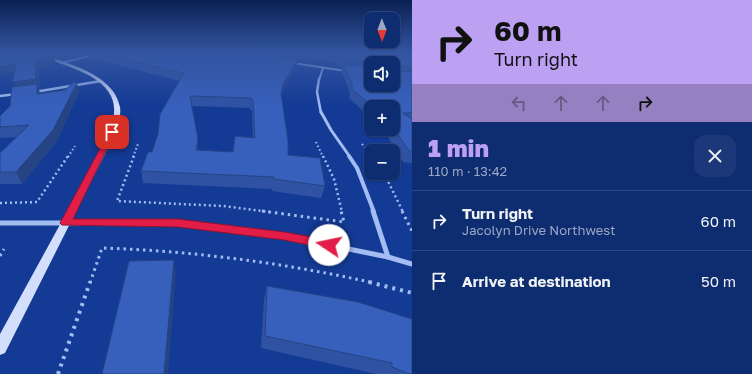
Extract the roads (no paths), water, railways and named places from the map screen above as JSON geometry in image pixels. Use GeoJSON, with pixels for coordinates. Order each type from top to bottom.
{"type":"FeatureCollection","features":[{"type":"Feature","properties":{"kind":"street"},"geometry":{"type":"LineString","coordinates":[[0,348],[105,148],[116,120],[117,106],[114,94],[100,81],[83,70]]}},
{"type":"Feature","properties":{"kind":"street"},"geometry":{"type":"LineString","coordinates":[[322,70],[317,82],[316,95],[320,109],[327,126],[356,166],[388,257]]}},
{"type":"Feature","properties":{"kind":"street"},"geometry":{"type":"LineString","coordinates":[[345,70],[350,71]]}},
{"type":"Feature","properties":{"kind":"street"},"geometry":{"type":"LineString","coordinates":[[31,93],[100,81]]}},
{"type":"Feature","properties":{"kind":"street"},"geometry":{"type":"LineString","coordinates":[[0,96],[24,93]]}},
{"type":"Feature","properties":{"kind":"street"},"geometry":{"type":"LineString","coordinates":[[0,223],[178,223],[284,236],[388,257],[412,264]]}}]}
